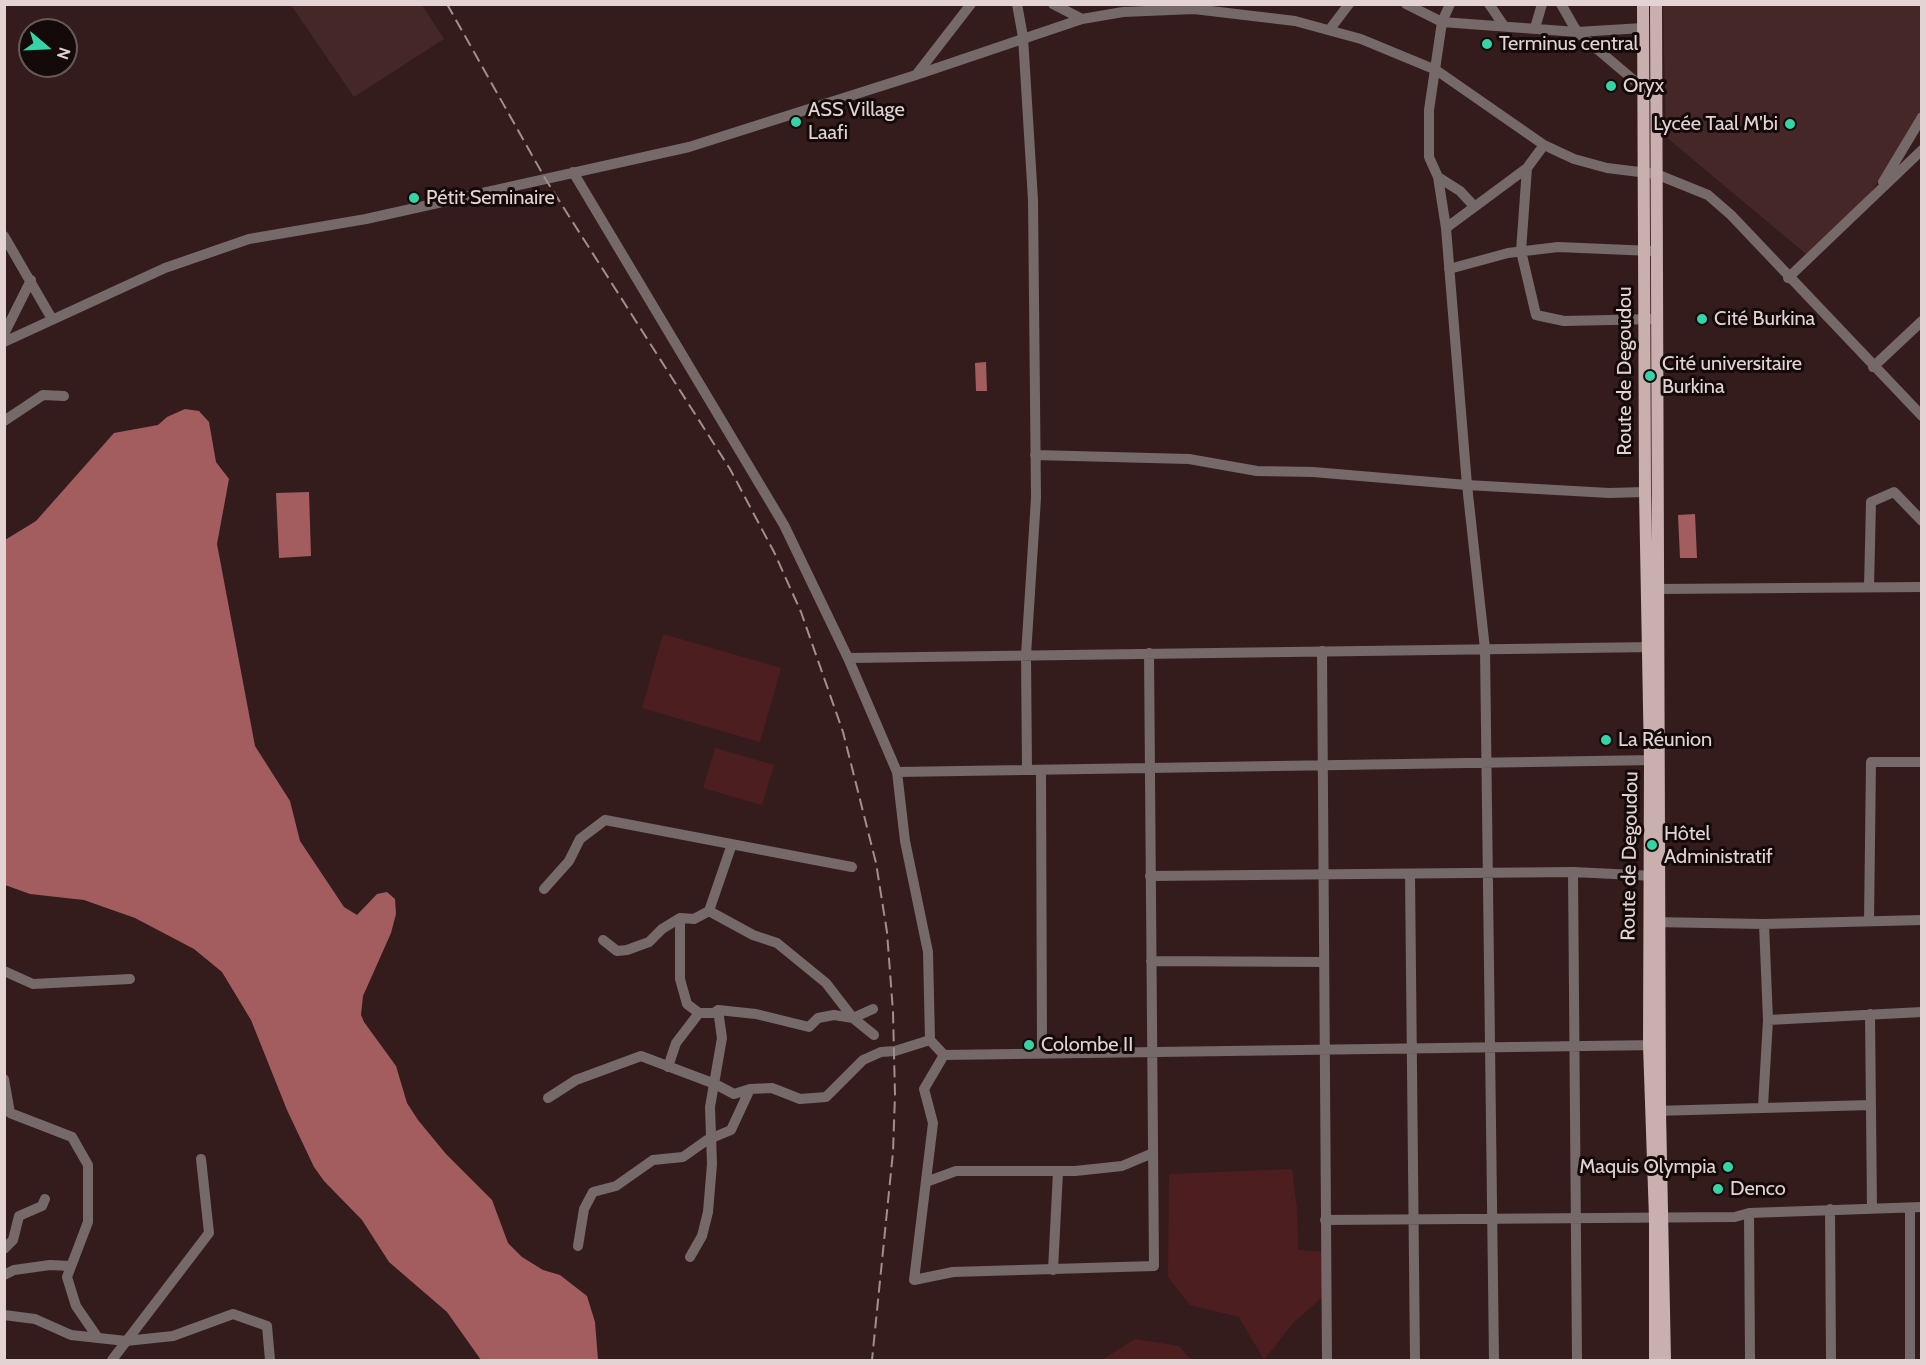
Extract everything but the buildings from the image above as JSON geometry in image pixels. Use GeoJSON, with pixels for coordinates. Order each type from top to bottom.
{"type":"FeatureCollection","features":[{"type":"Feature","properties":{"kind":"main road"},"geometry":{"type":"LineString","coordinates":[[1643,4],[1644,88],[1650,173]]}},
{"type":"Feature","properties":{"kind":"main road"},"geometry":{"type":"LineString","coordinates":[[1650,173],[1656,99],[1656,4]]}},
{"type":"Feature","properties":{"kind":"main road","name":"Route de Degoudou"},"geometry":{"type":"LineString","coordinates":[[1650,173],[1650,319],[1645,492],[1655,760],[1655,1111],[1665,1360]]}},
{"type":"Feature","properties":{"kind":"main road","name":"Route de Degoudou"},"geometry":{"type":"LineString","coordinates":[[1650,319],[1658,589],[1652,647]]}},
{"type":"Feature","properties":{"kind":"main road","name":"Route de Degoudou"},"geometry":{"type":"LineString","coordinates":[[1655,1360],[1659,1218]]}},
{"type":"Feature","properties":{"kind":"street"},"geometry":{"type":"LineString","coordinates":[[916,75],[971,4]]}},
{"type":"Feature","properties":{"kind":"street"},"geometry":{"type":"LineString","coordinates":[[1017,4],[1023,37],[1033,200],[1035,498],[1026,655],[1027,770]]}},
{"type":"Feature","properties":{"kind":"street"},"geometry":{"type":"LineString","coordinates":[[1053,4],[1082,19]]}},
{"type":"Feature","properties":{"kind":"street"},"geometry":{"type":"LineString","coordinates":[[1330,29],[1349,4]]}},
{"type":"Feature","properties":{"kind":"street"},"geometry":{"type":"LineString","coordinates":[[1406,4],[1442,22],[1577,32],[1643,28]]}},
{"type":"Feature","properties":{"kind":"street"},"geometry":{"type":"LineString","coordinates":[[1450,4],[1442,22],[1430,110],[1429,157],[1438,177],[1446,228],[1467,485],[1485,649],[1494,1360]]}},
{"type":"Feature","properties":{"kind":"street"},"geometry":{"type":"LineString","coordinates":[[1489,4],[1504,26]]}},
{"type":"Feature","properties":{"kind":"street"},"geometry":{"type":"LineString","coordinates":[[1534,28],[1542,4]]}},
{"type":"Feature","properties":{"kind":"street"},"geometry":{"type":"LineString","coordinates":[[1561,4],[1577,32],[1656,99]]}},
{"type":"Feature","properties":{"kind":"street"},"geometry":{"type":"LineString","coordinates":[[4,342],[165,268],[249,239],[366,219],[689,147],[792,112],[916,75],[1023,37],[1082,19],[1123,12],[1227,8],[1330,29],[1436,70],[1544,145],[1574,159],[1607,168],[1650,173],[1708,195],[1731,215],[1788,278],[1922,416]]}},
{"type":"Feature","properties":{"kind":"street"},"geometry":{"type":"LineString","coordinates":[[1875,195],[1922,117]]}},
{"type":"Feature","properties":{"kind":"street"},"geometry":{"type":"LineString","coordinates":[[1446,228],[1527,168],[1544,145]]}},
{"type":"Feature","properties":{"kind":"street"},"geometry":{"type":"LineString","coordinates":[[1788,278],[1875,195],[1919,158],[1904,147]]}},
{"type":"Feature","properties":{"kind":"street"},"geometry":{"type":"LineString","coordinates":[[1527,168],[1521,251],[1536,315],[1564,321],[1650,319]]}},
{"type":"Feature","properties":{"kind":"street"},"geometry":{"type":"LineString","coordinates":[[573,172],[784,525],[848,658],[897,772],[905,841],[928,952],[930,1040],[944,1055],[1654,1045]]}},
{"type":"Feature","properties":{"kind":"street"},"geometry":{"type":"LineString","coordinates":[[1438,177],[1460,191],[1474,206]]}},
{"type":"Feature","properties":{"kind":"street"},"geometry":{"type":"LineString","coordinates":[[4,236],[52,319]]}},
{"type":"Feature","properties":{"kind":"street"},"geometry":{"type":"LineString","coordinates":[[1449,269],[1483,258],[1558,247],[1650,251]]}},
{"type":"Feature","properties":{"kind":"street"},"geometry":{"type":"LineString","coordinates":[[4,334],[31,280]]}},
{"type":"Feature","properties":{"kind":"street"},"geometry":{"type":"LineString","coordinates":[[1873,367],[1922,321]]}},
{"type":"Feature","properties":{"kind":"street"},"geometry":{"type":"LineString","coordinates":[[6,419],[43,395],[64,396]]}},
{"type":"Feature","properties":{"kind":"street"},"geometry":{"type":"LineString","coordinates":[[1035,455],[1189,459],[1257,471],[1313,472],[1467,485],[1609,493],[1645,492]]}},
{"type":"Feature","properties":{"kind":"street"},"geometry":{"type":"LineString","coordinates":[[1869,587],[1872,502],[1894,492],[1922,521]]}},
{"type":"Feature","properties":{"kind":"street"},"geometry":{"type":"LineString","coordinates":[[1658,589],[1922,587]]}},
{"type":"Feature","properties":{"kind":"street"},"geometry":{"type":"LineString","coordinates":[[848,658],[1652,647]]}},
{"type":"Feature","properties":{"kind":"street"},"geometry":{"type":"LineString","coordinates":[[1323,651],[1327,1360]]}},
{"type":"Feature","properties":{"kind":"street"},"geometry":{"type":"LineString","coordinates":[[944,1055],[924,1089],[933,1123],[914,1280],[953,1272],[1154,1266],[1149,653]]}},
{"type":"Feature","properties":{"kind":"street"},"geometry":{"type":"LineString","coordinates":[[897,772],[1655,760]]}},
{"type":"Feature","properties":{"kind":"street"},"geometry":{"type":"LineString","coordinates":[[1869,921],[1871,762],[1922,762]]}},
{"type":"Feature","properties":{"kind":"street"},"geometry":{"type":"LineString","coordinates":[[1041,770],[1041,1053]]}},
{"type":"Feature","properties":{"kind":"street"},"geometry":{"type":"LineString","coordinates":[[544,890],[569,861],[580,839],[605,820],[852,867]]}},
{"type":"Feature","properties":{"kind":"street"},"geometry":{"type":"LineString","coordinates":[[603,940],[617,951],[627,950],[649,942],[662,929],[680,918],[694,919],[709,911],[732,844]]}},
{"type":"Feature","properties":{"kind":"street"},"geometry":{"type":"LineString","coordinates":[[1150,876],[1573,872],[1654,875]]}},
{"type":"Feature","properties":{"kind":"street"},"geometry":{"type":"LineString","coordinates":[[1573,872],[1577,1360]]}},
{"type":"Feature","properties":{"kind":"street"},"geometry":{"type":"LineString","coordinates":[[1410,874],[1414,1360]]}},
{"type":"Feature","properties":{"kind":"street"},"geometry":{"type":"LineString","coordinates":[[709,911],[753,935],[777,943],[826,983],[853,1018],[874,1035]]}},
{"type":"Feature","properties":{"kind":"street"},"geometry":{"type":"LineString","coordinates":[[680,918],[680,979],[687,1004],[699,1014],[714,1013],[718,1010],[756,1014],[809,1027],[818,1018],[834,1015],[853,1018],[873,1009]]}},
{"type":"Feature","properties":{"kind":"street"},"geometry":{"type":"LineString","coordinates":[[1654,922],[1764,924],[1922,920]]}},
{"type":"Feature","properties":{"kind":"street"},"geometry":{"type":"LineString","coordinates":[[1763,1106],[1768,1020],[1764,924]]}},
{"type":"Feature","properties":{"kind":"street"},"geometry":{"type":"LineString","coordinates":[[1151,961],[1324,962]]}},
{"type":"Feature","properties":{"kind":"street"},"geometry":{"type":"LineString","coordinates":[[4,971],[33,984],[130,979]]}},
{"type":"Feature","properties":{"kind":"street"},"geometry":{"type":"LineString","coordinates":[[690,1257],[702,1236],[708,1212],[712,1138],[710,1107],[722,1038],[718,1010]]}},
{"type":"Feature","properties":{"kind":"street"},"geometry":{"type":"LineString","coordinates":[[1768,1020],[1922,1012]]}},
{"type":"Feature","properties":{"kind":"street"},"geometry":{"type":"LineString","coordinates":[[668,1067],[676,1043],[699,1014]]}},
{"type":"Feature","properties":{"kind":"street"},"geometry":{"type":"LineString","coordinates":[[1870,1014],[1872,1208]]}},
{"type":"Feature","properties":{"kind":"street"},"geometry":{"type":"LineString","coordinates":[[548,1098],[576,1080],[641,1056],[715,1084],[734,1094],[750,1089],[772,1088],[800,1099],[826,1097],[863,1060],[881,1052],[895,1051],[930,1040]]}},
{"type":"Feature","properties":{"kind":"street"},"geometry":{"type":"LineString","coordinates":[[4,1079],[10,1113],[72,1137],[87,1165],[88,1222],[67,1277],[76,1306],[98,1338]]}},
{"type":"Feature","properties":{"kind":"street"},"geometry":{"type":"LineString","coordinates":[[578,1246],[584,1209],[593,1192],[616,1186],[653,1160],[683,1157],[712,1138],[731,1130],[750,1089]]}},
{"type":"Feature","properties":{"kind":"street"},"geometry":{"type":"LineString","coordinates":[[1655,1111],[1871,1104]]}},
{"type":"Feature","properties":{"kind":"street"},"geometry":{"type":"LineString","coordinates":[[926,1182],[956,1172],[1058,1172],[1122,1166],[1153,1153]]}},
{"type":"Feature","properties":{"kind":"street"},"geometry":{"type":"LineString","coordinates":[[112,1360],[210,1233],[201,1159]]}},
{"type":"Feature","properties":{"kind":"street"},"geometry":{"type":"LineString","coordinates":[[1053,1270],[1058,1172]]}},
{"type":"Feature","properties":{"kind":"street"},"geometry":{"type":"LineString","coordinates":[[4,1249],[14,1240],[19,1216],[42,1206],[45,1199]]}},
{"type":"Feature","properties":{"kind":"street"},"geometry":{"type":"LineString","coordinates":[[1325,1220],[1735,1217],[1749,1213],[1922,1207]]}},
{"type":"Feature","properties":{"kind":"street"},"geometry":{"type":"LineString","coordinates":[[1910,1208],[1910,1360]]}},
{"type":"Feature","properties":{"kind":"street"},"geometry":{"type":"LineString","coordinates":[[1830,1209],[1831,1360]]}},
{"type":"Feature","properties":{"kind":"street"},"geometry":{"type":"LineString","coordinates":[[1749,1213],[1750,1360]]}},
{"type":"Feature","properties":{"kind":"street"},"geometry":{"type":"LineString","coordinates":[[4,1275],[14,1270],[50,1265],[71,1266]]}},
{"type":"Feature","properties":{"kind":"street"},"geometry":{"type":"LineString","coordinates":[[4,1315],[35,1319],[71,1335],[126,1341],[173,1336],[233,1314],[267,1326],[270,1360]]}},
{"type":"Feature","properties":{"kind":"shaded area"},"geometry":{"type":"Polygon","coordinates":[[[291,5],[422,5],[444,39],[354,97],[291,5]]]}},
{"type":"Feature","properties":{"kind":"shaded area","name":"Lycée Taal M'bi"},"geometry":{"type":"Polygon","coordinates":[[[1663,5],[1921,5],[1921,110],[1869,196],[1806,254],[1666,137],[1663,5]]]}},
{"type":"Feature","properties":{"kind":"shaded area"},"geometry":{"type":"Polygon","coordinates":[[[986,362],[987,391],[976,391],[975,363],[986,362]]]}},
{"type":"Feature","properties":{"kind":"shaded area"},"geometry":{"type":"Polygon","coordinates":[[[185,409],[199,411],[209,422],[216,462],[229,479],[217,544],[255,746],[290,801],[300,841],[344,907],[357,915],[377,894],[387,892],[395,899],[396,914],[391,933],[363,996],[361,1015],[364,1022],[396,1066],[407,1103],[418,1120],[446,1154],[492,1200],[508,1243],[522,1257],[543,1270],[560,1275],[587,1296],[595,1322],[598,1360],[481,1360],[447,1312],[389,1262],[362,1220],[324,1181],[314,1167],[287,1110],[251,1020],[222,972],[194,949],[135,918],[84,900],[30,894],[5,885],[5,540],[36,521],[114,433],[158,425],[167,417],[185,409]]]}},
{"type":"Feature","properties":{"kind":"shaded area"},"geometry":{"type":"Polygon","coordinates":[[[309,492],[311,556],[279,558],[276,493],[309,492]]]}},
{"type":"Feature","properties":{"kind":"shaded area"},"geometry":{"type":"Polygon","coordinates":[[[1695,514],[1697,558],[1680,558],[1678,515],[1695,514]]]}},
{"type":"Feature","properties":{"kind":"shaded area"},"geometry":{"type":"Polygon","coordinates":[[[663,634],[781,668],[760,742],[642,708],[663,634]]]}},
{"type":"Feature","properties":{"kind":"shaded area"},"geometry":{"type":"Polygon","coordinates":[[[715,748],[774,765],[762,805],[703,788],[715,748]]]}},
{"type":"Feature","properties":{"kind":"shaded area"},"geometry":{"type":"Polygon","coordinates":[[[1292,1169],[1297,1208],[1298,1250],[1326,1252],[1326,1294],[1293,1323],[1264,1360],[1239,1317],[1190,1305],[1168,1277],[1169,1174],[1292,1169]]]}},
{"type":"Feature","properties":{"kind":"shaded area"},"geometry":{"type":"Polygon","coordinates":[[[1135,1339],[1179,1346],[1191,1360],[1102,1360],[1135,1339]]]}},
{"type":"Feature","properties":{"kind":"railway"},"geometry":{"type":"LineString","coordinates":[[447,4],[546,180],[730,469],[774,552],[801,612],[843,732],[876,863],[887,932],[893,1012],[895,1095],[893,1152],[872,1360]]}},
{"type":"Feature","properties":{"kind":"place","name":"Terminus central"},"geometry":{"type":"Point","coordinates":[1487,44]}},
{"type":"Feature","properties":{"kind":"place","name":"Oryx"},"geometry":{"type":"Point","coordinates":[1611,86]}},
{"type":"Feature","properties":{"kind":"place","name":"ASS Village Laafi"},"geometry":{"type":"Point","coordinates":[796,122]}},
{"type":"Feature","properties":{"kind":"place","name":"Lycée Taal M'bi"},"geometry":{"type":"Point","coordinates":[1790,124]}},
{"type":"Feature","properties":{"kind":"place","name":"Pétit Seminaire"},"geometry":{"type":"Point","coordinates":[414,198]}},
{"type":"Feature","properties":{"kind":"place","name":"Cité Burkina"},"geometry":{"type":"Point","coordinates":[1702,319]}},
{"type":"Feature","properties":{"kind":"place","name":"Cité universitaire Burkina"},"geometry":{"type":"Point","coordinates":[1650,376]}},
{"type":"Feature","properties":{"kind":"place","name":"La Réunion"},"geometry":{"type":"Point","coordinates":[1606,740]}},
{"type":"Feature","properties":{"kind":"place","name":"Hôtel Administratif"},"geometry":{"type":"Point","coordinates":[1652,845]}},
{"type":"Feature","properties":{"kind":"place","name":"Colombe II"},"geometry":{"type":"Point","coordinates":[1029,1045]}},
{"type":"Feature","properties":{"kind":"place","name":"Maquis Olympia"},"geometry":{"type":"Point","coordinates":[1728,1167]}},
{"type":"Feature","properties":{"kind":"place","name":"Denco"},"geometry":{"type":"Point","coordinates":[1718,1189]}}]}
